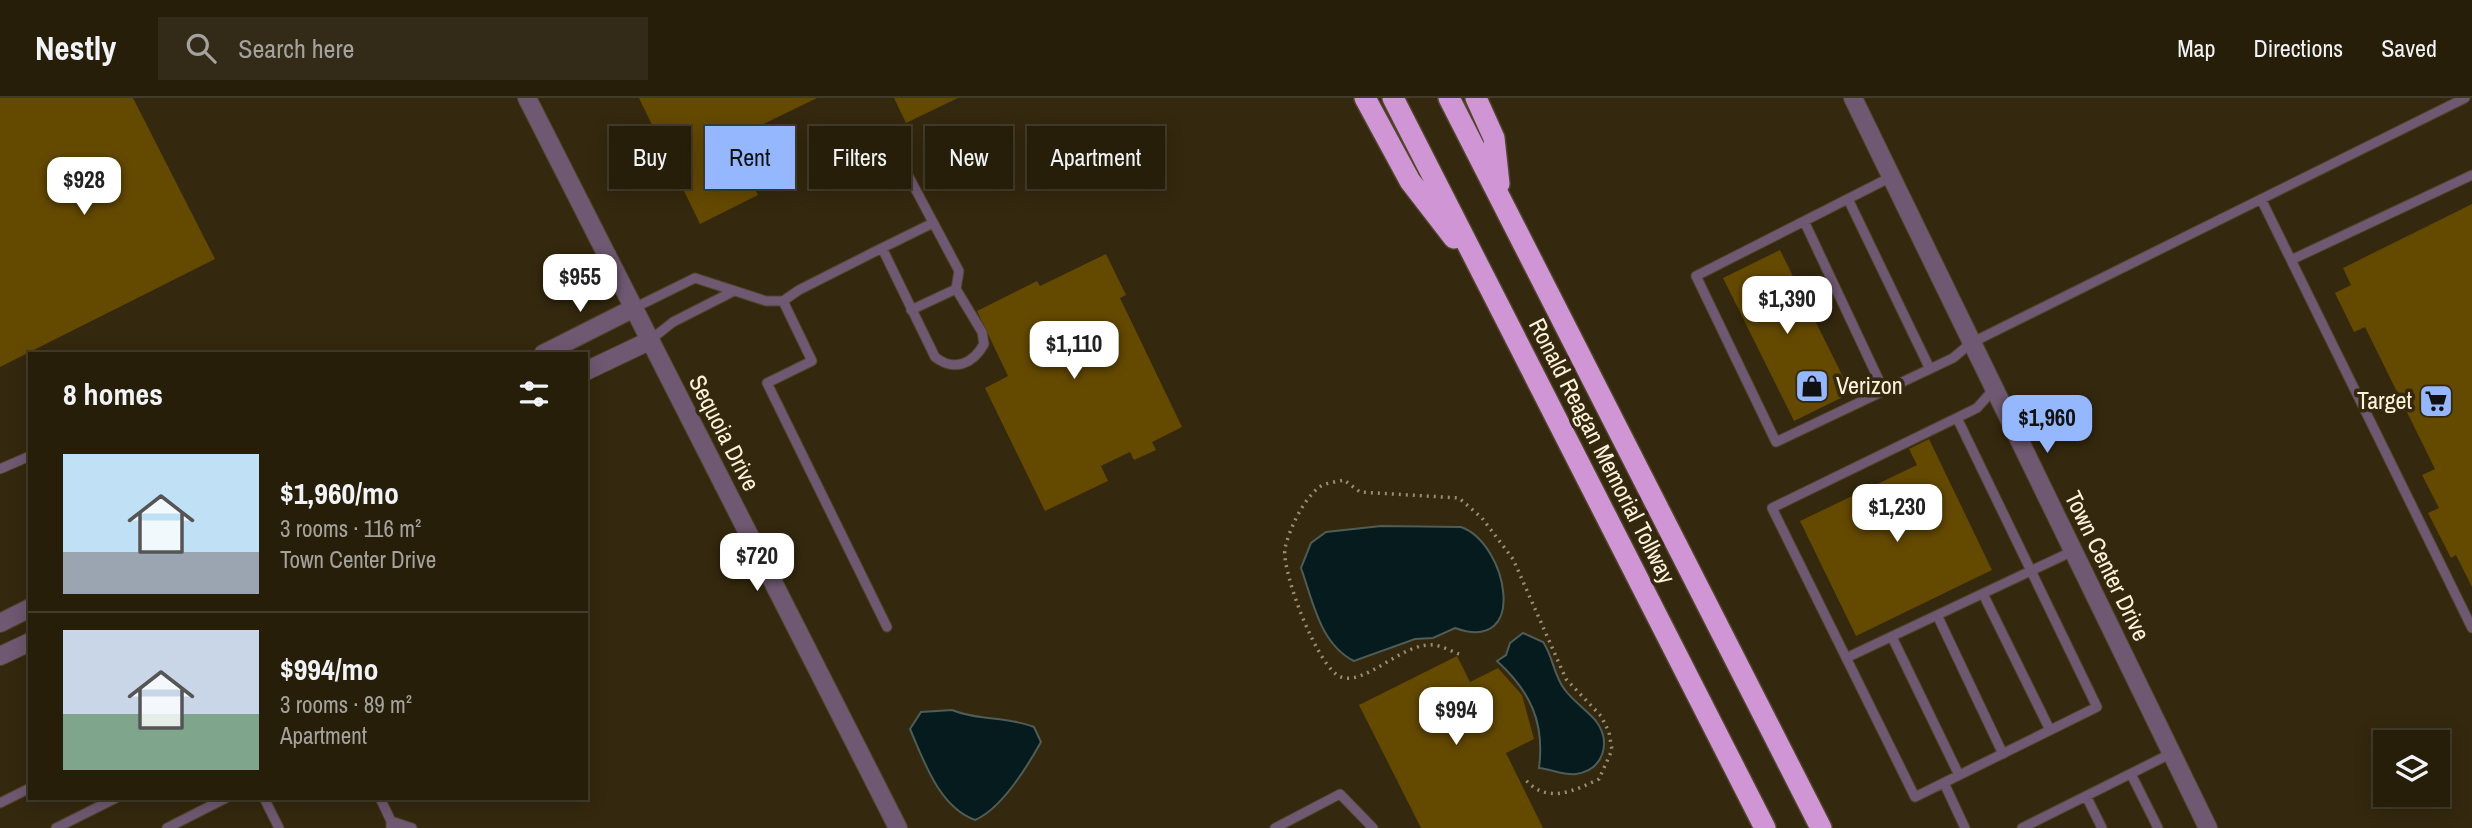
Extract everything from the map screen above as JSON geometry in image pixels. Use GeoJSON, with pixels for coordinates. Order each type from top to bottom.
{"type":"FeatureCollection","features":[{"type":"Feature","properties":{"kind":"highway"},"geometry":{"type":"LineString","coordinates":[[1365,98],[1410,181],[1485,278]]}},
{"type":"Feature","properties":{"kind":"highway","name":"Ronald Reagan Memorial Tollway"},"geometry":{"type":"LineString","coordinates":[[1393,98],[1765,828]]}},
{"type":"Feature","properties":{"kind":"highway","name":"Ronald Reagan Memorial Tollway"},"geometry":{"type":"LineString","coordinates":[[1449,98],[1821,828]]}},
{"type":"Feature","properties":{"kind":"highway"},"geometry":{"type":"LineString","coordinates":[[1476,98],[1494,138],[1501,200]]}},
{"type":"Feature","properties":{"kind":"street","name":"Sequoia Drive"},"geometry":{"type":"LineString","coordinates":[[527,98],[898,828]]}},
{"type":"Feature","properties":{"kind":"street","name":"Town Center Drive"},"geometry":{"type":"LineString","coordinates":[[1853,98],[2208,828]]}},
{"type":"Feature","properties":{"kind":"street"},"geometry":{"type":"LineString","coordinates":[[547,352],[634,308]]}},
{"type":"Feature","properties":{"kind":"street"},"geometry":{"type":"LineString","coordinates":[[588,370],[649,341]]}},
{"type":"Feature","properties":{"kind":"street"},"geometry":{"type":"LineString","coordinates":[[0,623],[28,609]]}},
{"type":"Feature","properties":{"kind":"street"},"geometry":{"type":"LineString","coordinates":[[0,656],[28,643]]}},
{"type":"Feature","properties":{"kind":"lane"},"geometry":{"type":"LineString","coordinates":[[1891,177],[1696,276],[1776,442],[1953,358],[1971,343],[2465,98]]}},
{"type":"Feature","properties":{"kind":"lane"},"geometry":{"type":"LineString","coordinates":[[2291,260],[2472,175]]}},
{"type":"Feature","properties":{"kind":"lane"},"geometry":{"type":"LineString","coordinates":[[882,248],[935,357],[944,365],[956,366],[978,356],[984,344],[982,332],[956,289],[959,271],[911,181]]}},
{"type":"Feature","properties":{"kind":"lane"},"geometry":{"type":"LineString","coordinates":[[1848,199],[1930,369]]}},
{"type":"Feature","properties":{"kind":"lane"},"geometry":{"type":"LineString","coordinates":[[2261,199],[2472,628]]}},
{"type":"Feature","properties":{"kind":"lane"},"geometry":{"type":"LineString","coordinates":[[1804,222],[1884,391]]}},
{"type":"Feature","properties":{"kind":"lane"},"geometry":{"type":"LineString","coordinates":[[634,308],[695,278],[766,301],[783,301],[799,290],[933,223]]}},
{"type":"Feature","properties":{"kind":"lane"},"geometry":{"type":"LineString","coordinates":[[911,310],[956,289]]}},
{"type":"Feature","properties":{"kind":"lane"},"geometry":{"type":"LineString","coordinates":[[649,341],[673,321],[734,291]]}},
{"type":"Feature","properties":{"kind":"lane"},"geometry":{"type":"LineString","coordinates":[[783,301],[811,361],[767,383],[887,627]]}},
{"type":"Feature","properties":{"kind":"lane"},"geometry":{"type":"LineString","coordinates":[[1957,418],[2098,707],[1915,797],[1772,508],[1977,408],[1993,389]]}},
{"type":"Feature","properties":{"kind":"lane"},"geometry":{"type":"LineString","coordinates":[[0,469],[28,457]]}},
{"type":"Feature","properties":{"kind":"lane"},"geometry":{"type":"LineString","coordinates":[[1846,659],[2073,551]]}},
{"type":"Feature","properties":{"kind":"lane"},"geometry":{"type":"LineString","coordinates":[[1983,594],[2050,730]]}},
{"type":"Feature","properties":{"kind":"lane"},"geometry":{"type":"LineString","coordinates":[[1937,615],[2003,754]]}},
{"type":"Feature","properties":{"kind":"lane"},"geometry":{"type":"LineString","coordinates":[[1892,637],[1959,775]]}},
{"type":"Feature","properties":{"kind":"lane"},"geometry":{"type":"LineString","coordinates":[[2022,828],[2172,754]]}},
{"type":"Feature","properties":{"kind":"lane"},"geometry":{"type":"LineString","coordinates":[[2131,774],[2158,828]]}},
{"type":"Feature","properties":{"kind":"lane"},"geometry":{"type":"LineString","coordinates":[[1944,783],[1965,828]]}},
{"type":"Feature","properties":{"kind":"lane"},"geometry":{"type":"LineString","coordinates":[[0,803],[28,789]]}},
{"type":"Feature","properties":{"kind":"lane"},"geometry":{"type":"LineString","coordinates":[[1275,828],[1340,794],[1373,828]]}},
{"type":"Feature","properties":{"kind":"lane"},"geometry":{"type":"LineString","coordinates":[[2086,796],[2102,828]]}},
{"type":"Feature","properties":{"kind":"lane"},"geometry":{"type":"LineString","coordinates":[[56,828],[112,800]]}},
{"type":"Feature","properties":{"kind":"lane"},"geometry":{"type":"LineString","coordinates":[[167,828],[222,800]]}},
{"type":"Feature","properties":{"kind":"lane"},"geometry":{"type":"LineString","coordinates":[[265,800],[279,828]]}},
{"type":"Feature","properties":{"kind":"lane"},"geometry":{"type":"LineString","coordinates":[[381,800],[391,824],[412,828]]}},
{"type":"Feature","properties":{"kind":"path"},"geometry":{"type":"LineString","coordinates":[[1459,654],[1435,645],[1415,646],[1353,679],[1339,676],[1323,660],[1297,602],[1284,551],[1298,514],[1320,487],[1344,480],[1360,492],[1459,498],[1499,538],[1513,559],[1566,679],[1601,716],[1609,732],[1612,750],[1599,779],[1574,790],[1558,795],[1542,793],[1524,778]]}},
{"type":"Feature","properties":{"kind":"water"},"geometry":{"type":"Polygon","coordinates":[[[1381,526],[1461,527],[1477,537],[1490,553],[1499,573],[1503,594],[1502,612],[1494,626],[1479,632],[1455,628],[1433,638],[1415,639],[1354,661],[1342,653],[1325,633],[1301,568],[1311,543],[1326,532],[1381,526]]]}},
{"type":"Feature","properties":{"kind":"water"},"geometry":{"type":"Polygon","coordinates":[[[1523,633],[1543,642],[1561,685],[1601,729],[1604,746],[1602,754],[1593,767],[1585,771],[1568,774],[1539,768],[1540,736],[1533,708],[1509,672],[1497,661],[1506,655],[1510,643],[1523,633]]]}},
{"type":"Feature","properties":{"kind":"water"},"geometry":{"type":"Polygon","coordinates":[[[952,710],[1034,727],[1041,742],[1004,797],[985,815],[975,820],[962,814],[942,794],[910,729],[921,712],[952,710]]]}},
{"type":"Feature","properties":{"kind":"building"},"geometry":{"type":"Polygon","coordinates":[[[0,98],[133,98],[215,259],[0,367],[0,98]]]}},
{"type":"Feature","properties":{"kind":"building"},"geometry":{"type":"Polygon","coordinates":[[[639,98],[817,98],[760,126],[705,126],[705,189],[755,189],[758,195],[700,224],[683,189],[691,189],[691,126],[653,126],[639,98]]]}},
{"type":"Feature","properties":{"kind":"building"},"geometry":{"type":"Polygon","coordinates":[[[894,98],[958,98],[906,123],[894,98]]]}},
{"type":"Feature","properties":{"kind":"building","name":"Target"},"geometry":{"type":"Polygon","coordinates":[[[2472,204],[2472,587],[2456,555],[2451,558],[2428,513],[2439,508],[2422,475],[2435,469],[2365,327],[2354,332],[2335,293],[2351,285],[2343,268],[2472,204]]]}},
{"type":"Feature","properties":{"kind":"building"},"geometry":{"type":"Polygon","coordinates":[[[1780,250],[1851,393],[1794,421],[1723,278],[1780,250]]]}},
{"type":"Feature","properties":{"kind":"building"},"geometry":{"type":"Polygon","coordinates":[[[1106,254],[1126,295],[1120,298],[1182,427],[1152,442],[1156,450],[1134,460],[1130,452],[1101,466],[1108,481],[1045,511],[985,388],[1008,376],[977,311],[1037,281],[1040,286],[1106,254]]]}},
{"type":"Feature","properties":{"kind":"building"},"geometry":{"type":"Polygon","coordinates":[[[1929,439],[1992,570],[1856,636],[1800,521],[1917,465],[1909,449],[1929,439]]]}},
{"type":"Feature","properties":{"kind":"building"},"geometry":{"type":"Polygon","coordinates":[[[1457,656],[1470,682],[1498,668],[1522,695],[1534,739],[1506,753],[1543,828],[1421,828],[1359,705],[1457,656]]]}},
{"type":"Feature","properties":{"kind":"place","name":"Verizon"},"geometry":{"type":"Point","coordinates":[1812,386]}},
{"type":"Feature","properties":{"kind":"place","name":"Target"},"geometry":{"type":"Point","coordinates":[2436,401]}}]}
